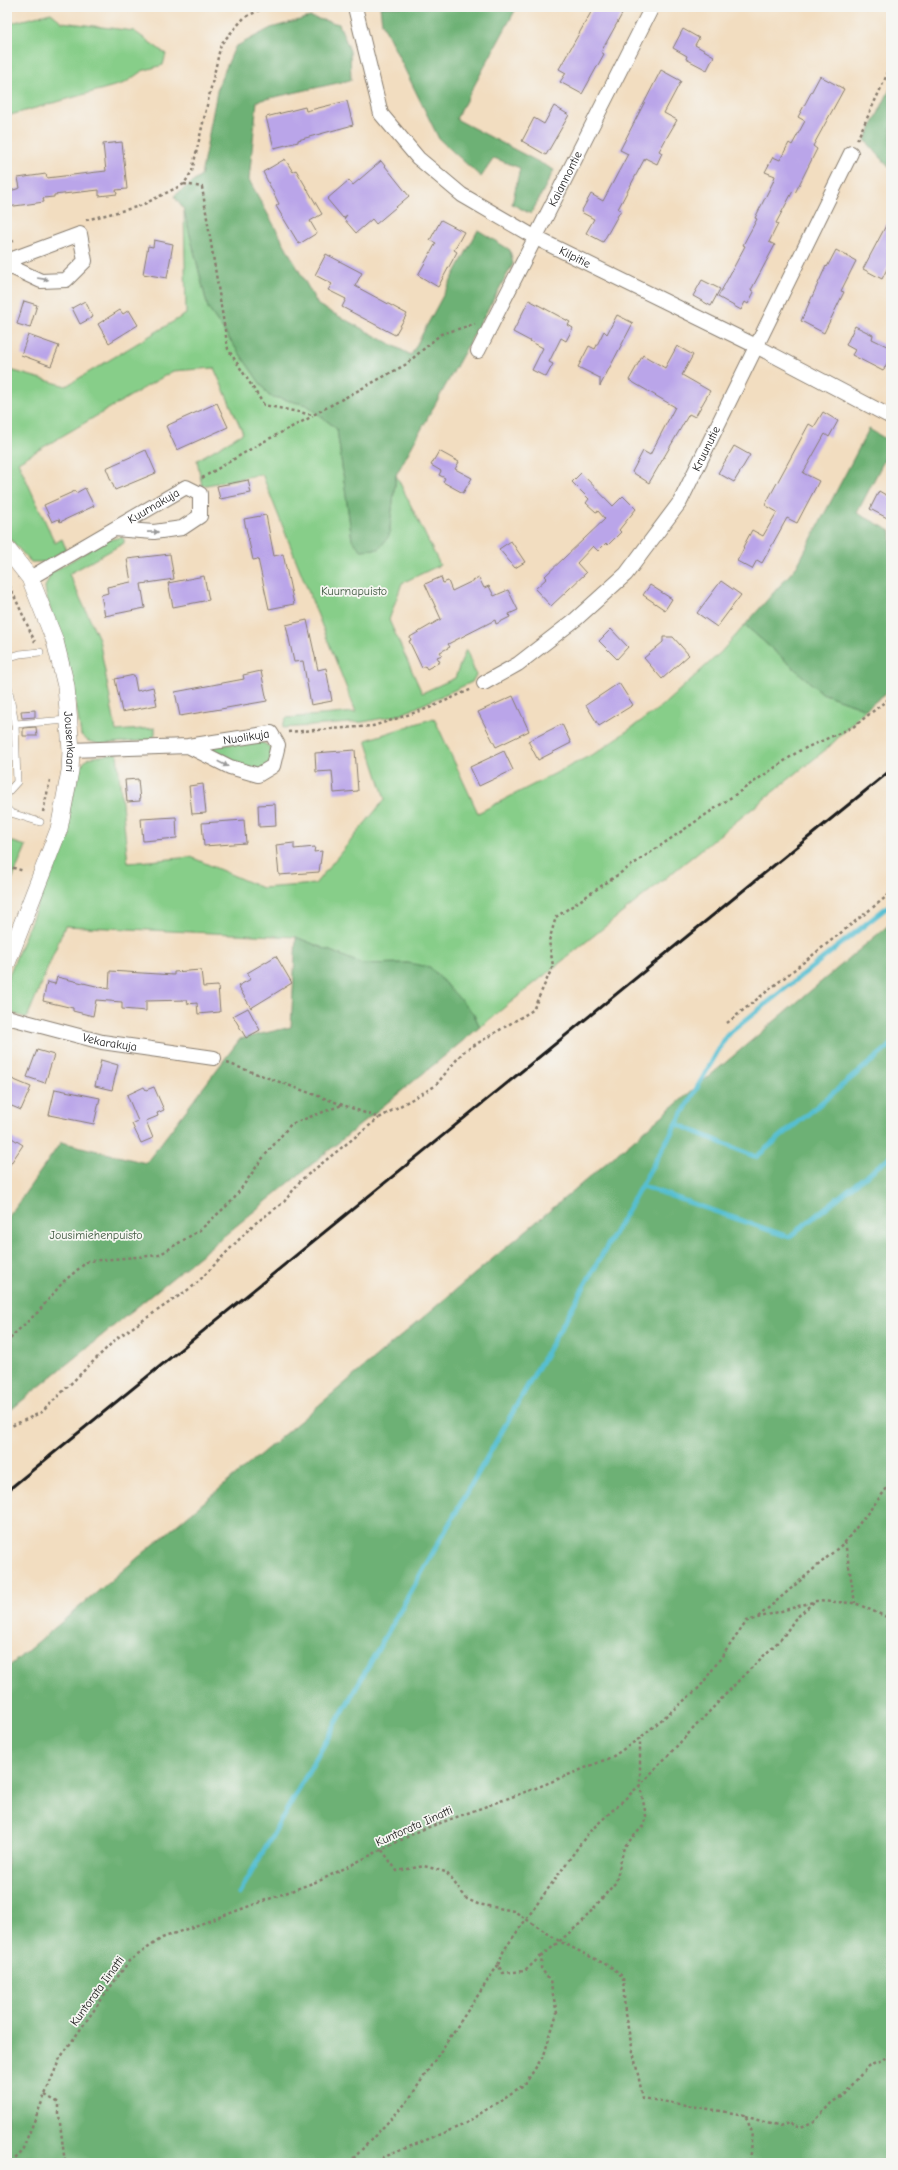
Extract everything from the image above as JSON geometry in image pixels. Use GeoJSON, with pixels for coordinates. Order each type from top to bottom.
{"type":"FeatureCollection","features":[{"type":"Feature","properties":{"kind":"street","name":"Kilpitie"},"geometry":{"type":"LineString","coordinates":[[355,7],[381,114],[418,158],[462,195],[536,238],[756,346],[891,417]]}},
{"type":"Feature","properties":{"kind":"street","name":"Kaiannontie"},"geometry":{"type":"LineString","coordinates":[[478,351],[652,7]]}},
{"type":"Feature","properties":{"kind":"street","name":"Kruunutie"},"geometry":{"type":"LineString","coordinates":[[484,683],[518,664],[576,620],[626,574],[680,502],[851,153]]}},
{"type":"Feature","properties":{"kind":"street"},"geometry":{"type":"LineString","coordinates":[[7,261],[80,234],[85,261],[66,280],[41,280],[7,265]]}},
{"type":"Feature","properties":{"kind":"street","name":"Kuurnakuja"},"geometry":{"type":"LineString","coordinates":[[30,578],[114,529],[186,487],[200,494],[200,516],[182,528],[154,532],[114,529]]}},
{"type":"Feature","properties":{"kind":"street","name":"Jousenkaari"},"geometry":{"type":"LineString","coordinates":[[7,548],[30,578],[57,647],[66,686],[70,720],[71,750],[70,771],[59,829],[7,963]]}},
{"type":"Feature","properties":{"kind":"street","name":"Nuolikuja"},"geometry":{"type":"LineString","coordinates":[[71,750],[188,746],[272,733],[278,746],[273,766],[258,775],[230,767],[188,746]]}},
{"type":"Feature","properties":{"kind":"street","name":"Vekarakuja"},"geometry":{"type":"LineString","coordinates":[[7,1017],[102,1042],[214,1058]]}},
{"type":"Feature","properties":{"kind":"lane"},"geometry":{"type":"LineString","coordinates":[[7,658],[20,654],[40,652]]}},
{"type":"Feature","properties":{"kind":"lane"},"geometry":{"type":"LineString","coordinates":[[7,681],[15,724],[17,782],[7,793]]}},
{"type":"Feature","properties":{"kind":"lane"},"geometry":{"type":"LineString","coordinates":[[15,724],[70,720]]}},
{"type":"Feature","properties":{"kind":"lane"},"geometry":{"type":"LineString","coordinates":[[7,809],[11,813],[40,822]]}},
{"type":"Feature","properties":{"kind":"path"},"geometry":{"type":"LineString","coordinates":[[79,222],[140,206],[184,184],[192,171],[221,44],[244,18],[266,7]]}},
{"type":"Feature","properties":{"kind":"path"},"geometry":{"type":"LineString","coordinates":[[851,153],[891,66]]}},
{"type":"Feature","properties":{"kind":"path"},"geometry":{"type":"LineString","coordinates":[[184,184],[202,187],[228,349],[264,405],[313,415]]}},
{"type":"Feature","properties":{"kind":"path"},"geometry":{"type":"LineString","coordinates":[[186,487],[261,443],[405,365],[441,334],[495,318]]}},
{"type":"Feature","properties":{"kind":"path"},"geometry":{"type":"LineString","coordinates":[[8,582],[40,652]]}},
{"type":"Feature","properties":{"kind":"path"},"geometry":{"type":"LineString","coordinates":[[272,733],[373,726],[429,708],[484,683]]}},
{"type":"Feature","properties":{"kind":"path"},"geometry":{"type":"LineString","coordinates":[[7,1428],[42,1412],[117,1338],[195,1285],[253,1225],[284,1202],[300,1180],[379,1118],[435,1086],[463,1052],[533,1010],[553,966],[549,941],[556,917],[799,750],[853,727],[891,697]]}},
{"type":"Feature","properties":{"kind":"path"},"geometry":{"type":"LineString","coordinates":[[40,822],[51,776]]}},
{"type":"Feature","properties":{"kind":"path"},"geometry":{"type":"LineString","coordinates":[[7,866],[24,871]]}},
{"type":"Feature","properties":{"kind":"path"},"geometry":{"type":"LineString","coordinates":[[727,1022],[891,893]]}},
{"type":"Feature","properties":{"kind":"path"},"geometry":{"type":"LineString","coordinates":[[214,1058],[379,1118]]}},
{"type":"Feature","properties":{"kind":"path"},"geometry":{"type":"LineString","coordinates":[[7,1344],[13,1335],[38,1312],[63,1282],[88,1260],[159,1255],[200,1230],[233,1200],[262,1158],[291,1124],[343,1105]]}},
{"type":"Feature","properties":{"kind":"path"},"geometry":{"type":"LineString","coordinates":[[757,1618],[845,1542],[891,1483]]}},
{"type":"Feature","properties":{"kind":"path"},"geometry":{"type":"LineString","coordinates":[[845,1542],[855,1603]]}},
{"type":"Feature","properties":{"kind":"path"},"geometry":{"type":"LineString","coordinates":[[349,2163],[407,2102],[498,1965],[504,1950],[589,1832],[640,1785],[742,1677],[783,1637],[795,1619],[816,1601]]}},
{"type":"Feature","properties":{"kind":"path","name":"Kuntorata Iinatti"},"geometry":{"type":"LineString","coordinates":[[11,2163],[21,2153],[60,2058],[129,1960],[162,1938],[321,1880],[421,1830],[536,1788],[612,1756],[640,1738],[700,1687],[747,1621],[816,1601],[855,1603],[891,1620]]}},
{"type":"Feature","properties":{"kind":"path"},"geometry":{"type":"LineString","coordinates":[[498,1965],[503,1973],[525,1971],[582,1922],[616,1882],[624,1847],[643,1826],[646,1816],[640,1785],[640,1738]]}},
{"type":"Feature","properties":{"kind":"path"},"geometry":{"type":"LineString","coordinates":[[382,1850],[397,1871],[424,1866],[446,1872],[467,1899],[478,1904],[514,1911],[559,1941],[613,1968],[623,1978],[625,2014],[643,2098],[745,2116],[780,2127],[788,2124],[801,2127],[815,2121],[832,2102],[843,2096],[868,2066],[882,2061],[891,2051]]}},
{"type":"Feature","properties":{"kind":"path"},"geometry":{"type":"LineString","coordinates":[[378,2163],[384,2157],[463,2125],[525,2084],[544,2055],[557,2013],[550,1981],[541,1968],[542,1956]]}},
{"type":"Feature","properties":{"kind":"path"},"geometry":{"type":"LineString","coordinates":[[45,2095],[59,2103],[65,2163]]}},
{"type":"Feature","properties":{"kind":"path"},"geometry":{"type":"LineString","coordinates":[[745,2116],[752,2132],[749,2163]]}},
{"type":"Feature","properties":{"kind":"green space"},"geometry":{"type":"Polygon","coordinates":[[[380,7],[517,7],[456,119],[554,170],[531,214],[512,204],[520,168],[494,158],[481,177],[439,139],[382,23],[380,7]]]}},
{"type":"Feature","properties":{"kind":"green space"},"geometry":{"type":"Polygon","coordinates":[[[51,13],[62,22],[134,31],[166,54],[163,65],[142,71],[125,83],[7,116],[7,24],[51,13]]]}},
{"type":"Feature","properties":{"kind":"green space"},"geometry":{"type":"Polygon","coordinates":[[[310,17],[339,24],[350,51],[351,80],[257,101],[249,180],[318,305],[411,355],[478,230],[510,250],[513,264],[396,475],[389,536],[379,549],[361,550],[352,540],[337,429],[307,405],[269,396],[208,308],[184,210],[174,196],[201,176],[218,86],[235,47],[271,28],[310,17]]]}},
{"type":"Feature","properties":{"kind":"green space"},"geometry":{"type":"Polygon","coordinates":[[[891,87],[891,169],[865,140],[891,87]]]}},
{"type":"Feature","properties":{"kind":"green space","name":"Kuurnapuisto"},"geometry":{"type":"Polygon","coordinates":[[[184,210],[208,308],[269,396],[307,405],[337,429],[352,540],[389,536],[396,475],[440,565],[402,583],[389,620],[422,693],[455,678],[466,649],[476,675],[472,682],[400,715],[363,722],[283,728],[286,718],[356,712],[262,474],[202,486],[197,460],[243,433],[214,368],[173,371],[18,462],[55,543],[62,539],[66,549],[46,562],[31,562],[7,536],[7,369],[66,386],[186,314],[184,210]]]}},
{"type":"Feature","properties":{"kind":"green space"},"geometry":{"type":"Polygon","coordinates":[[[869,429],[891,442],[891,447],[857,513],[891,531],[891,689],[866,709],[822,693],[745,625],[797,566],[869,429]]]}},
{"type":"Feature","properties":{"kind":"green space"},"geometry":{"type":"Polygon","coordinates":[[[121,537],[124,539],[124,543],[69,574],[99,639],[116,731],[155,728],[155,735],[152,740],[99,744],[88,741],[81,735],[73,686],[46,595],[45,587],[51,573],[104,541],[121,537]]]}},
{"type":"Feature","properties":{"kind":"green space"},"geometry":{"type":"Polygon","coordinates":[[[745,625],[822,693],[866,709],[829,747],[480,1027],[473,1013],[408,963],[362,964],[296,937],[65,926],[27,1018],[12,1013],[7,1008],[7,980],[61,847],[79,768],[88,758],[117,753],[128,863],[191,857],[262,888],[315,884],[385,799],[366,740],[434,718],[478,813],[599,751],[662,706],[721,652],[745,625]]]}},
{"type":"Feature","properties":{"kind":"green space"},"geometry":{"type":"Polygon","coordinates":[[[261,742],[271,747],[270,763],[260,771],[246,768],[204,749],[207,746],[261,742]]]}},
{"type":"Feature","properties":{"kind":"green space"},"geometry":{"type":"Polygon","coordinates":[[[7,840],[26,846],[7,892],[7,840]]]}},
{"type":"Feature","properties":{"kind":"green space"},"geometry":{"type":"Polygon","coordinates":[[[891,923],[891,2163],[7,2163],[7,1668],[891,923]]]}},
{"type":"Feature","properties":{"kind":"green space","name":"Jousimiehenpuisto"},"geometry":{"type":"Polygon","coordinates":[[[296,937],[362,964],[408,963],[430,967],[473,1013],[480,1027],[7,1413],[7,1219],[61,1142],[146,1163],[240,1039],[291,1027],[296,937]]]}},
{"type":"Feature","properties":{"kind":"building"},"geometry":{"type":"Polygon","coordinates":[[[594,7],[626,7],[601,52],[604,54],[582,94],[560,82],[566,73],[559,69],[594,7]]]}},
{"type":"Feature","properties":{"kind":"building"},"geometry":{"type":"Polygon","coordinates":[[[683,29],[699,38],[695,45],[714,56],[707,70],[686,59],[687,56],[673,48],[683,29]]]}},
{"type":"Feature","properties":{"kind":"building"},"geometry":{"type":"Polygon","coordinates":[[[661,70],[681,81],[664,113],[677,120],[659,151],[662,153],[657,164],[645,158],[618,209],[621,210],[603,242],[586,233],[594,219],[581,212],[591,194],[603,201],[628,154],[620,150],[661,70]]]}},
{"type":"Feature","properties":{"kind":"building"},"geometry":{"type":"Polygon","coordinates":[[[820,76],[844,89],[813,146],[817,149],[795,193],[793,191],[776,223],[778,224],[769,242],[775,245],[751,290],[754,292],[748,304],[745,302],[741,310],[718,297],[745,246],[743,245],[757,219],[755,218],[773,182],[775,176],[765,172],[773,157],[780,160],[789,143],[792,145],[805,121],[798,117],[820,76]]]}},
{"type":"Feature","properties":{"kind":"building"},"geometry":{"type":"Polygon","coordinates":[[[347,101],[353,125],[274,148],[266,117],[305,107],[306,111],[347,101]]]}},
{"type":"Feature","properties":{"kind":"building"},"geometry":{"type":"Polygon","coordinates":[[[554,106],[569,115],[546,155],[522,141],[534,118],[544,124],[554,106]]]}},
{"type":"Feature","properties":{"kind":"building"},"geometry":{"type":"Polygon","coordinates":[[[122,142],[127,189],[116,190],[117,194],[99,196],[99,190],[54,195],[54,197],[43,198],[44,202],[7,207],[7,192],[20,188],[18,178],[46,174],[47,178],[106,171],[103,144],[122,142]]]}},
{"type":"Feature","properties":{"kind":"building"},"geometry":{"type":"Polygon","coordinates":[[[285,159],[293,172],[296,170],[322,214],[310,221],[317,233],[299,244],[276,206],[279,204],[263,172],[285,159]]]}},
{"type":"Feature","properties":{"kind":"building"},"geometry":{"type":"Polygon","coordinates":[[[381,161],[409,196],[376,224],[372,219],[356,233],[344,219],[347,215],[343,218],[327,199],[349,180],[353,185],[381,161]]]}},
{"type":"Feature","properties":{"kind":"building"},"geometry":{"type":"Polygon","coordinates":[[[891,216],[891,261],[882,279],[863,269],[891,216]]]}},
{"type":"Feature","properties":{"kind":"building"},"geometry":{"type":"Polygon","coordinates":[[[441,220],[464,232],[454,250],[457,252],[438,287],[418,275],[436,243],[430,240],[441,220]]]}},
{"type":"Feature","properties":{"kind":"building"},"geometry":{"type":"Polygon","coordinates":[[[154,240],[173,244],[167,278],[143,274],[148,246],[153,247],[154,240]]]}},
{"type":"Feature","properties":{"kind":"building"},"geometry":{"type":"Polygon","coordinates":[[[836,250],[856,261],[841,291],[844,292],[824,333],[801,321],[826,266],[827,267],[836,250]]]}},
{"type":"Feature","properties":{"kind":"building"},"geometry":{"type":"Polygon","coordinates":[[[326,254],[362,273],[355,286],[407,314],[395,335],[342,307],[346,299],[328,290],[332,284],[315,275],[326,254]]]}},
{"type":"Feature","properties":{"kind":"building"},"geometry":{"type":"Polygon","coordinates":[[[702,280],[720,289],[711,306],[693,296],[702,280]]]}},
{"type":"Feature","properties":{"kind":"building"},"geometry":{"type":"Polygon","coordinates":[[[529,300],[570,322],[568,325],[573,328],[566,341],[561,338],[549,362],[553,364],[546,377],[532,370],[543,348],[513,332],[529,300]]]}},
{"type":"Feature","properties":{"kind":"building"},"geometry":{"type":"Polygon","coordinates":[[[24,301],[37,305],[30,328],[17,324],[24,301]]]}},
{"type":"Feature","properties":{"kind":"building"},"geometry":{"type":"Polygon","coordinates":[[[85,301],[93,317],[80,324],[72,308],[85,301]]]}},
{"type":"Feature","properties":{"kind":"building"},"geometry":{"type":"Polygon","coordinates":[[[120,310],[123,314],[129,310],[138,325],[109,343],[98,324],[120,310]]]}},
{"type":"Feature","properties":{"kind":"building"},"geometry":{"type":"Polygon","coordinates":[[[617,315],[633,323],[600,386],[600,378],[578,367],[589,346],[595,349],[604,331],[607,334],[617,315]]]}},
{"type":"Feature","properties":{"kind":"building"},"geometry":{"type":"Polygon","coordinates":[[[855,326],[873,335],[872,339],[891,348],[891,355],[883,371],[852,355],[855,350],[846,345],[855,326]]]}},
{"type":"Feature","properties":{"kind":"building"},"geometry":{"type":"Polygon","coordinates":[[[28,335],[59,346],[51,366],[21,355],[28,335]]]}},
{"type":"Feature","properties":{"kind":"building"},"geometry":{"type":"Polygon","coordinates":[[[677,346],[693,355],[682,375],[710,391],[695,417],[689,414],[649,483],[632,472],[643,451],[650,455],[675,407],[629,380],[643,355],[665,368],[677,346]]]}},
{"type":"Feature","properties":{"kind":"building"},"geometry":{"type":"Polygon","coordinates":[[[217,403],[228,427],[177,450],[166,426],[217,403]]]}},
{"type":"Feature","properties":{"kind":"building"},"geometry":{"type":"Polygon","coordinates":[[[823,412],[838,421],[829,437],[825,434],[803,473],[819,481],[797,523],[787,518],[762,563],[757,560],[752,569],[737,561],[744,548],[743,547],[752,530],[763,536],[777,512],[765,505],[809,424],[814,427],[823,412]]]}},
{"type":"Feature","properties":{"kind":"building"},"geometry":{"type":"Polygon","coordinates":[[[734,446],[750,455],[734,482],[718,473],[734,446]]]}},
{"type":"Feature","properties":{"kind":"building"},"geometry":{"type":"Polygon","coordinates":[[[146,450],[156,473],[115,490],[106,468],[146,450]]]}},
{"type":"Feature","properties":{"kind":"building"},"geometry":{"type":"Polygon","coordinates":[[[439,451],[459,462],[455,469],[472,478],[463,493],[443,482],[445,478],[439,475],[441,471],[431,465],[439,451]]]}},
{"type":"Feature","properties":{"kind":"building"},"geometry":{"type":"Polygon","coordinates":[[[581,473],[613,506],[623,496],[636,509],[619,530],[621,532],[608,545],[606,543],[598,551],[593,546],[577,563],[586,573],[551,606],[535,589],[547,578],[545,576],[605,519],[598,511],[596,512],[586,503],[589,499],[572,482],[581,473]]]}},
{"type":"Feature","properties":{"kind":"building"},"geometry":{"type":"Polygon","coordinates":[[[248,480],[251,493],[220,499],[217,486],[248,480]]]}},
{"type":"Feature","properties":{"kind":"building"},"geometry":{"type":"Polygon","coordinates":[[[85,488],[94,506],[60,522],[59,519],[52,522],[44,505],[85,488]]]}},
{"type":"Feature","properties":{"kind":"building"},"geometry":{"type":"Polygon","coordinates":[[[879,491],[891,498],[891,520],[870,509],[879,491]]]}},
{"type":"Feature","properties":{"kind":"building"},"geometry":{"type":"Polygon","coordinates":[[[266,515],[274,556],[283,554],[294,604],[269,609],[258,559],[253,560],[244,519],[266,515]]]}},
{"type":"Feature","properties":{"kind":"building"},"geometry":{"type":"Polygon","coordinates":[[[511,541],[525,562],[515,568],[499,549],[511,541]]]}},
{"type":"Feature","properties":{"kind":"building"},"geometry":{"type":"Polygon","coordinates":[[[170,554],[174,579],[141,584],[145,608],[105,616],[101,595],[108,593],[107,587],[131,582],[127,559],[170,554]]]}},
{"type":"Feature","properties":{"kind":"building"},"geometry":{"type":"Polygon","coordinates":[[[204,576],[209,600],[173,607],[168,583],[204,576]]]}},
{"type":"Feature","properties":{"kind":"building"},"geometry":{"type":"Polygon","coordinates":[[[441,577],[443,583],[448,581],[452,591],[479,578],[484,588],[489,586],[494,596],[508,590],[518,610],[509,614],[510,617],[496,624],[495,620],[448,644],[450,647],[440,652],[442,655],[437,657],[440,662],[427,669],[425,666],[422,668],[409,641],[411,640],[410,637],[441,619],[425,584],[441,577]]]}},
{"type":"Feature","properties":{"kind":"building"},"geometry":{"type":"Polygon","coordinates":[[[721,581],[741,595],[717,627],[697,613],[721,581]]]}},
{"type":"Feature","properties":{"kind":"building"},"geometry":{"type":"Polygon","coordinates":[[[650,585],[672,599],[665,610],[643,595],[650,585]]]}},
{"type":"Feature","properties":{"kind":"building"},"geometry":{"type":"Polygon","coordinates":[[[307,620],[318,670],[326,668],[332,701],[311,705],[303,661],[294,662],[286,625],[307,620]]]}},
{"type":"Feature","properties":{"kind":"building"},"geometry":{"type":"Polygon","coordinates":[[[611,629],[628,647],[617,659],[599,641],[611,629]]]}},
{"type":"Feature","properties":{"kind":"building"},"geometry":{"type":"Polygon","coordinates":[[[663,637],[673,637],[689,655],[662,679],[644,658],[663,642],[663,637]]]}},
{"type":"Feature","properties":{"kind":"building"},"geometry":{"type":"Polygon","coordinates":[[[261,671],[267,701],[180,716],[175,692],[244,679],[243,675],[261,671]]]}},
{"type":"Feature","properties":{"kind":"building"},"geometry":{"type":"Polygon","coordinates":[[[134,675],[137,691],[153,687],[157,705],[122,712],[115,679],[134,675]]]}},
{"type":"Feature","properties":{"kind":"building"},"geometry":{"type":"Polygon","coordinates":[[[619,683],[633,705],[599,726],[586,705],[619,683]]]}},
{"type":"Feature","properties":{"kind":"building"},"geometry":{"type":"Polygon","coordinates":[[[513,696],[529,731],[496,747],[478,712],[513,696]]]}},
{"type":"Feature","properties":{"kind":"building"},"geometry":{"type":"Polygon","coordinates":[[[35,710],[35,717],[22,718],[21,711],[35,710]]]}},
{"type":"Feature","properties":{"kind":"building"},"geometry":{"type":"Polygon","coordinates":[[[562,724],[571,743],[538,760],[528,741],[562,724]]]}},
{"type":"Feature","properties":{"kind":"building"},"geometry":{"type":"Polygon","coordinates":[[[36,727],[37,736],[23,736],[23,728],[36,727]]]}},
{"type":"Feature","properties":{"kind":"building"},"geometry":{"type":"Polygon","coordinates":[[[355,750],[358,791],[334,793],[332,771],[316,772],[315,753],[355,750]]]}},
{"type":"Feature","properties":{"kind":"building"},"geometry":{"type":"Polygon","coordinates":[[[504,751],[513,770],[479,786],[470,767],[504,751]]]}},
{"type":"Feature","properties":{"kind":"building"},"geometry":{"type":"Polygon","coordinates":[[[138,779],[140,801],[127,802],[125,780],[138,779]]]}},
{"type":"Feature","properties":{"kind":"building"},"geometry":{"type":"Polygon","coordinates":[[[203,784],[206,813],[192,814],[189,786],[203,784]]]}},
{"type":"Feature","properties":{"kind":"building"},"geometry":{"type":"Polygon","coordinates":[[[275,804],[276,826],[259,827],[258,805],[275,804]]]}},
{"type":"Feature","properties":{"kind":"building"},"geometry":{"type":"Polygon","coordinates":[[[176,817],[177,838],[143,841],[141,819],[176,817]]]}},
{"type":"Feature","properties":{"kind":"building"},"geometry":{"type":"Polygon","coordinates":[[[244,820],[246,843],[204,846],[202,823],[244,820]]]}},
{"type":"Feature","properties":{"kind":"building"},"geometry":{"type":"Polygon","coordinates":[[[294,843],[294,849],[315,847],[314,852],[322,851],[319,872],[279,875],[276,845],[294,843]]]}},
{"type":"Feature","properties":{"kind":"building"},"geometry":{"type":"Polygon","coordinates":[[[276,956],[292,983],[251,1008],[238,986],[251,979],[247,973],[276,956]]]}},
{"type":"Feature","properties":{"kind":"building"},"geometry":{"type":"Polygon","coordinates":[[[201,970],[203,987],[218,986],[220,1012],[198,1014],[197,1003],[188,1004],[187,1000],[146,1001],[146,1011],[122,1009],[122,1002],[96,1000],[93,1016],[73,1011],[73,1008],[43,1001],[47,982],[55,984],[57,977],[109,989],[110,971],[174,975],[174,972],[201,970]]]}},
{"type":"Feature","properties":{"kind":"building"},"geometry":{"type":"Polygon","coordinates":[[[248,1008],[260,1030],[246,1038],[233,1016],[248,1008]]]}},
{"type":"Feature","properties":{"kind":"building"},"geometry":{"type":"Polygon","coordinates":[[[37,1050],[54,1055],[45,1083],[27,1077],[37,1050]]]}},
{"type":"Feature","properties":{"kind":"building"},"geometry":{"type":"Polygon","coordinates":[[[101,1060],[118,1065],[112,1090],[95,1086],[101,1060]]]}},
{"type":"Feature","properties":{"kind":"building"},"geometry":{"type":"Polygon","coordinates":[[[7,1077],[31,1087],[21,1110],[7,1104],[7,1077]]]}},
{"type":"Feature","properties":{"kind":"building"},"geometry":{"type":"Polygon","coordinates":[[[144,1087],[146,1090],[154,1087],[164,1110],[157,1113],[158,1116],[146,1121],[153,1138],[141,1143],[132,1124],[138,1121],[127,1095],[144,1087]]]}},
{"type":"Feature","properties":{"kind":"building"},"geometry":{"type":"Polygon","coordinates":[[[55,1089],[100,1098],[94,1124],[49,1115],[55,1089]]]}},
{"type":"Feature","properties":{"kind":"building"},"geometry":{"type":"Polygon","coordinates":[[[7,1135],[23,1145],[7,1169],[7,1135]]]}},
{"type":"Feature","properties":{"kind":"waterway"},"geometry":{"type":"LineString","coordinates":[[239,1894],[727,1035],[891,904]]}},
{"type":"Feature","properties":{"kind":"waterway"},"geometry":{"type":"LineString","coordinates":[[677,1124],[756,1157],[891,1045]]}},
{"type":"Feature","properties":{"kind":"waterway"},"geometry":{"type":"LineString","coordinates":[[642,1186],[789,1237],[891,1156]]}},
{"type":"Feature","properties":{"kind":"railway"},"geometry":{"type":"LineString","coordinates":[[7,1491],[891,770]]}}]}
